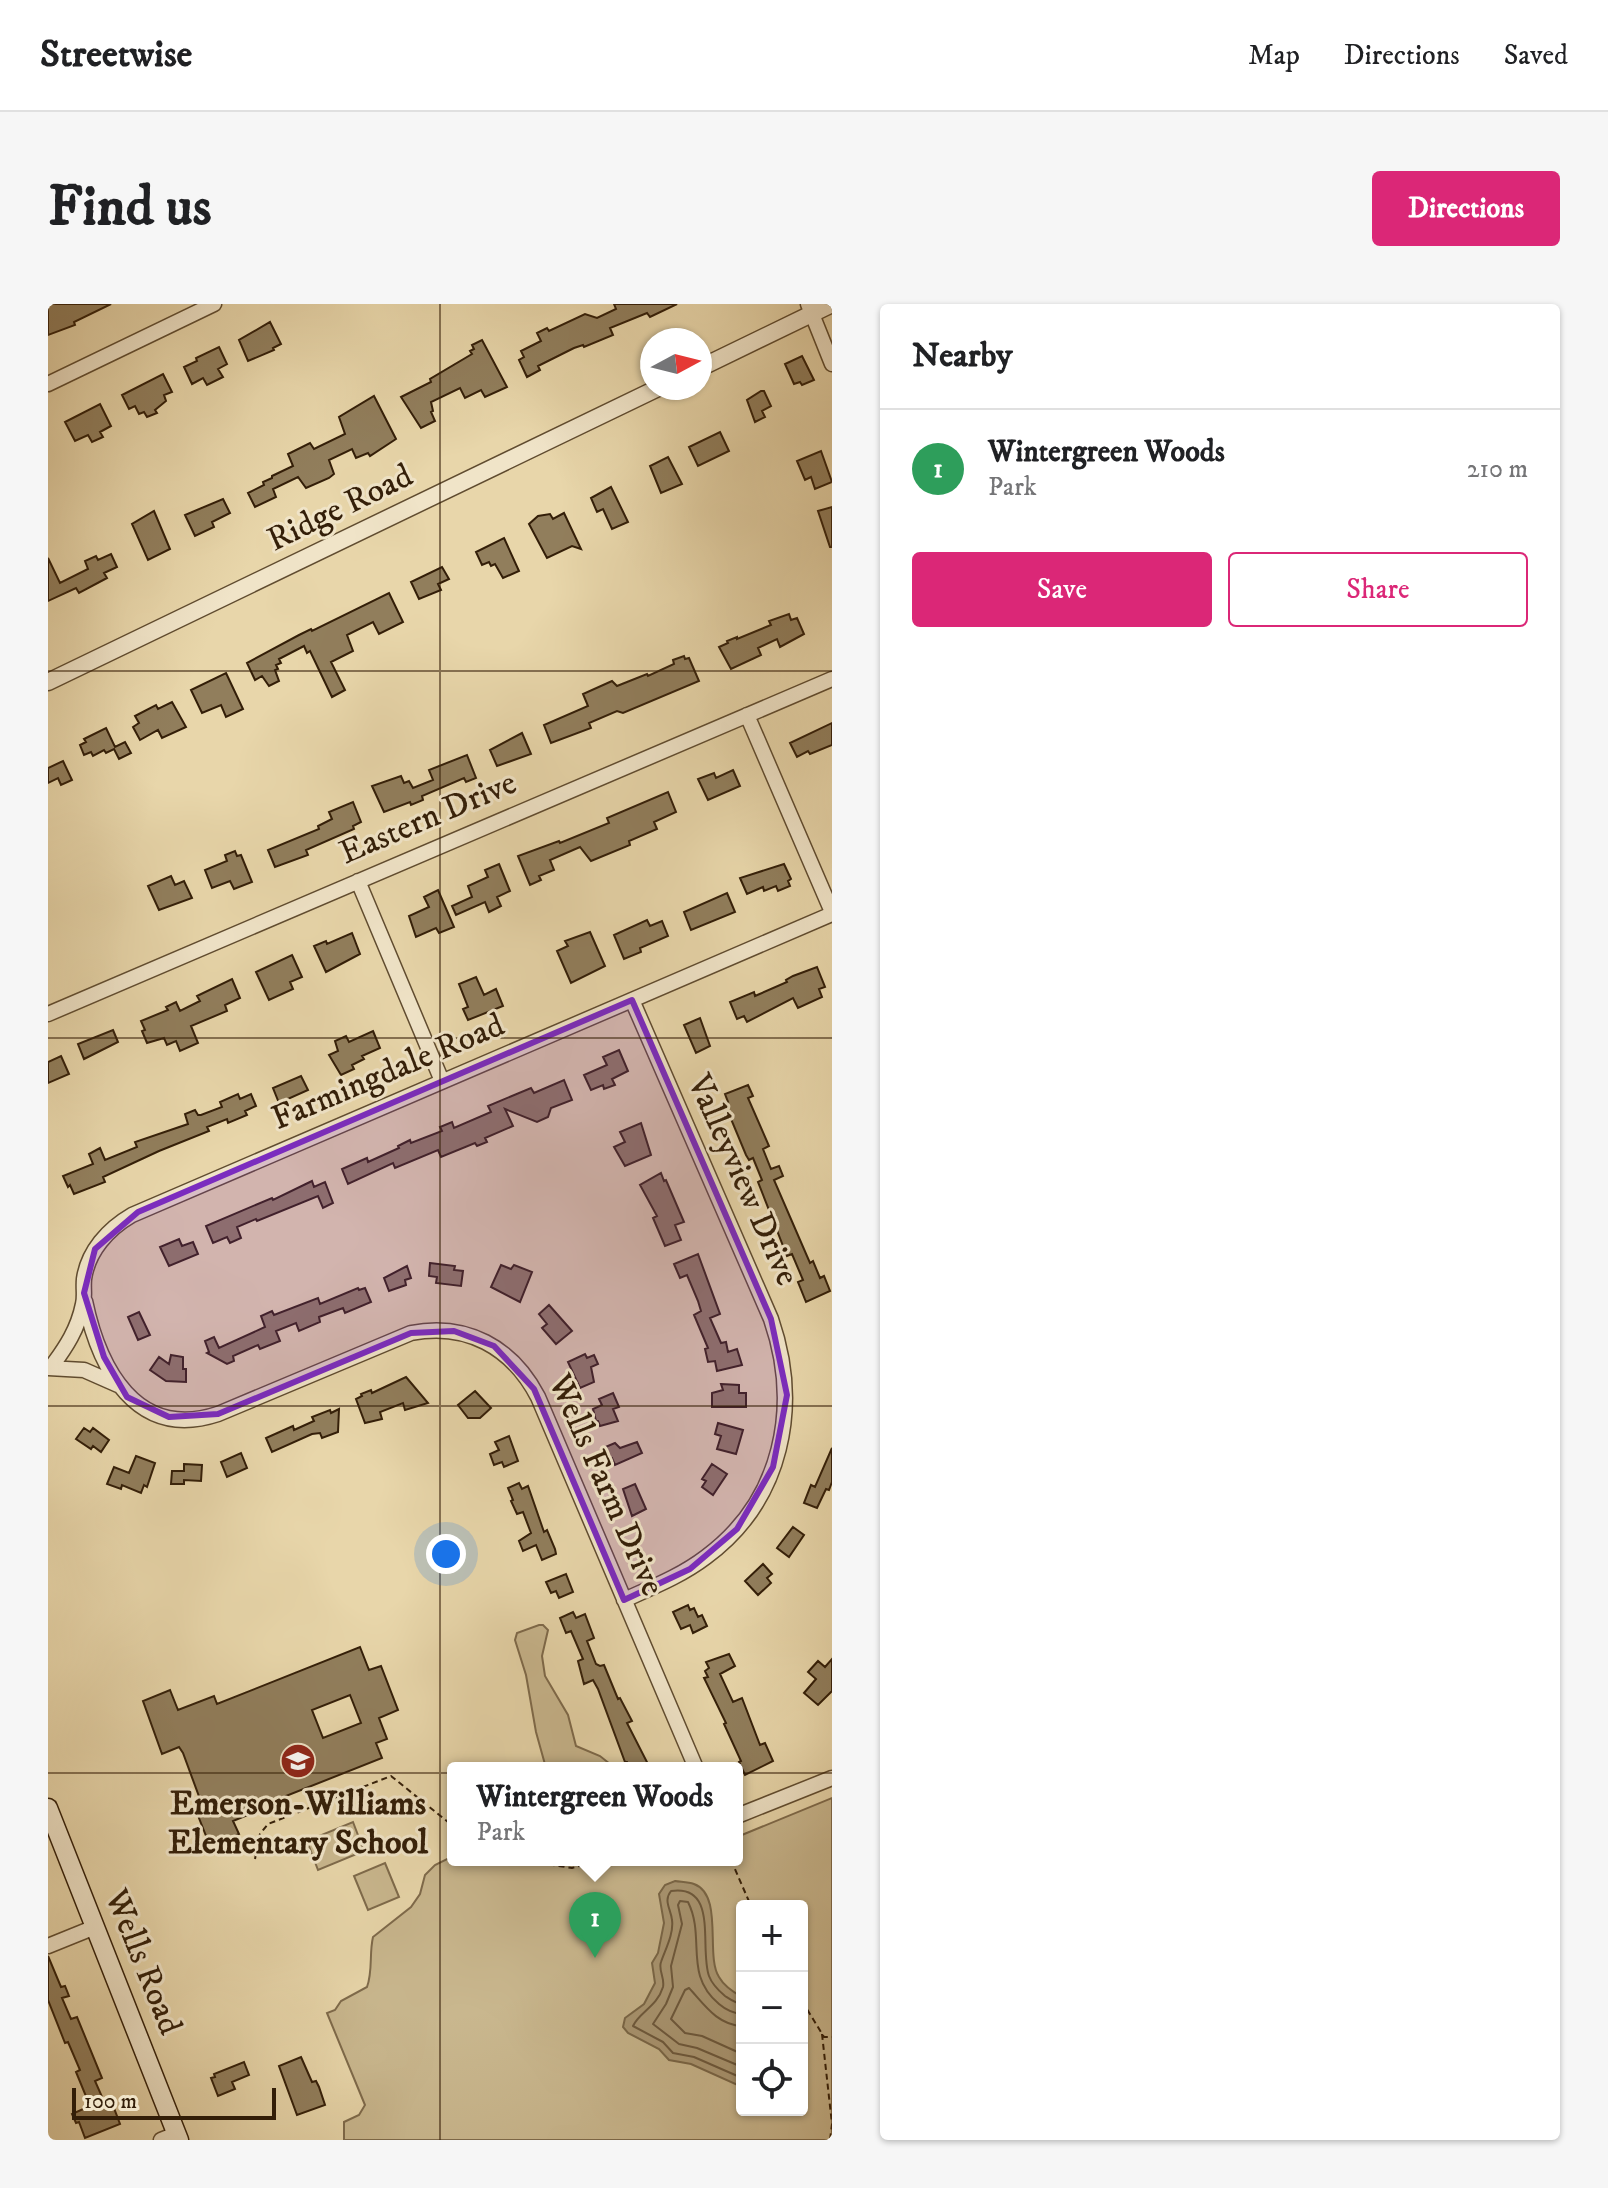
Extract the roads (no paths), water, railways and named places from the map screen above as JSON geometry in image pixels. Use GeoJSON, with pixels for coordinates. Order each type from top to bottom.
{"type":"FeatureCollection","features":[{"type":"Feature","properties":{"kind":"main road","name":"Wells Road"},"geometry":{"type":"LineString","coordinates":[[48,1808],[172,2138]]}},
{"type":"Feature","properties":{"kind":"street"},"geometry":{"type":"LineString","coordinates":[[48,384],[214,304]]}},
{"type":"Feature","properties":{"kind":"street"},"geometry":{"type":"LineString","coordinates":[[712,362],[810,309],[832,304]]}},
{"type":"Feature","properties":{"kind":"street"},"geometry":{"type":"LineString","coordinates":[[810,309],[832,364]]}},
{"type":"Feature","properties":{"kind":"street","name":"Ridge Road"},"geometry":{"type":"LineString","coordinates":[[48,682],[640,397]]}},
{"type":"Feature","properties":{"kind":"street","name":"Eastern Drive"},"geometry":{"type":"LineString","coordinates":[[48,1014],[832,679]]}},
{"type":"Feature","properties":{"kind":"street"},"geometry":{"type":"LineString","coordinates":[[747,715],[832,913]]}},
{"type":"Feature","properties":{"kind":"street"},"geometry":{"type":"LineString","coordinates":[[358,881],[442,1081]]}},
{"type":"Feature","properties":{"kind":"street","name":"Farmingdale Road"},"geometry":{"type":"LineString","coordinates":[[50,1367],[71,1340],[85,1301],[85,1274],[93,1254],[109,1232],[127,1218],[832,913]]}},
{"type":"Feature","properties":{"kind":"street","name":"Valleyview Drive"},"geometry":{"type":"LineString","coordinates":[[624,1600],[666,1582],[697,1564],[743,1522],[773,1467],[782,1434],[787,1395],[782,1355],[771,1319],[632,1000]]}},
{"type":"Feature","properties":{"kind":"street","name":"Wells Farm Drive"},"geometry":{"type":"LineString","coordinates":[[85,1301],[99,1347],[118,1385],[133,1401],[149,1411],[179,1419],[195,1419],[223,1412],[411,1333],[447,1330],[481,1338],[512,1360],[534,1389],[693,1762]]}},
{"type":"Feature","properties":{"kind":"street","name":"Wells Farm Drive"},"geometry":{"type":"LineString","coordinates":[[50,1367],[89,1372],[118,1385]]}},
{"type":"Feature","properties":{"kind":"street"},"geometry":{"type":"LineString","coordinates":[[743,1814],[832,1778]]}},
{"type":"Feature","properties":{"kind":"street"},"geometry":{"type":"LineString","coordinates":[[48,1946],[95,1927]]}},
{"type":"Feature","properties":{"kind":"water"},"geometry":{"type":"Polygon","coordinates":[[[675,1881],[694,1884],[703,1890],[709,1900],[715,1967],[723,1983],[736,1993],[736,2084],[691,2064],[669,2060],[659,2049],[628,2033],[623,2027],[625,2018],[644,2004],[655,1983],[652,1963],[658,1953],[664,1923],[659,1894],[665,1885],[675,1881]]]}},
{"type":"Feature","properties":{"kind":"place","name":"Emerson-Williams Elementary School"},"geometry":{"type":"Point","coordinates":[298,1761]}},
{"type":"Feature","properties":{"kind":"place","name":"Wintergreen Woods"},"geometry":{"type":"Point","coordinates":[595,1958]}}]}
